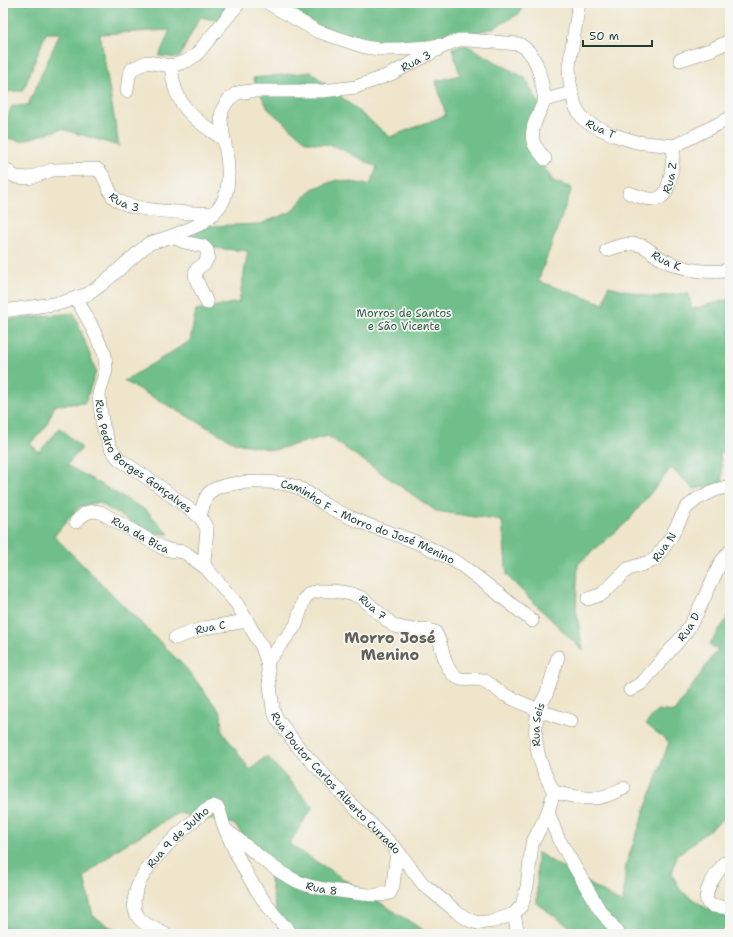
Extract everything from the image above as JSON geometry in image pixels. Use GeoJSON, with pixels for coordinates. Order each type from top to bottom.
{"type":"FeatureCollection","features":[{"type":"Feature","properties":{"kind":"street"},"geometry":{"type":"LineString","coordinates":[[128,91],[129,75],[132,68],[147,62],[170,66],[187,61],[196,55],[239,3]]}},
{"type":"Feature","properties":{"kind":"street"},"geometry":{"type":"LineString","coordinates":[[268,3],[317,31],[365,47],[399,49],[427,47],[450,43]]}},
{"type":"Feature","properties":{"kind":"street","name":"Rua T"},"geometry":{"type":"LineString","coordinates":[[579,3],[569,66],[571,92],[575,106],[583,119],[592,125],[614,135],[636,142],[674,146]]}},
{"type":"Feature","properties":{"kind":"street","name":"Rua 3"},"geometry":{"type":"LineString","coordinates":[[3,167],[16,177],[29,178],[52,170],[97,169],[103,175],[111,194],[115,199],[121,202],[133,206],[152,209],[213,214],[224,201],[227,188],[228,162],[221,120],[222,110],[229,99],[237,93],[250,91],[323,91],[356,87],[391,74],[450,43],[459,40],[468,40],[519,44],[525,47],[534,58],[545,100]]}},
{"type":"Feature","properties":{"kind":"street"},"geometry":{"type":"LineString","coordinates":[[680,60],[710,50],[730,41]]}},
{"type":"Feature","properties":{"kind":"street"},"geometry":{"type":"LineString","coordinates":[[170,66],[176,90],[187,110],[197,121],[224,140]]}},
{"type":"Feature","properties":{"kind":"street"},"geometry":{"type":"LineString","coordinates":[[545,159],[535,145],[532,136],[537,116],[545,100],[571,92]]}},
{"type":"Feature","properties":{"kind":"street"},"geometry":{"type":"LineString","coordinates":[[674,146],[730,118]]}},
{"type":"Feature","properties":{"kind":"street","name":"Rua Z"},"geometry":{"type":"LineString","coordinates":[[629,193],[649,199],[664,196],[669,186],[674,146]]}},
{"type":"Feature","properties":{"kind":"street"},"geometry":{"type":"LineString","coordinates":[[3,310],[41,306],[88,294],[101,285],[148,244],[201,224],[213,214]]}},
{"type":"Feature","properties":{"kind":"street"},"geometry":{"type":"LineString","coordinates":[[172,236],[184,242],[204,246],[207,250],[208,257],[205,263],[197,269],[195,273],[196,279],[207,303]]}},
{"type":"Feature","properties":{"kind":"street","name":"Rua K"},"geometry":{"type":"LineString","coordinates":[[607,250],[621,245],[633,244],[643,246],[664,260],[694,270],[709,272],[730,270]]}},
{"type":"Feature","properties":{"kind":"street","name":"Rua Pedro Borges Gonçalves"},"geometry":{"type":"LineString","coordinates":[[76,298],[105,355],[106,370],[99,394],[103,426],[110,448],[119,459],[152,481],[200,517],[206,530],[204,562],[206,568]]}},
{"type":"Feature","properties":{"kind":"street","name":"Caminho F - Morro do José Menino"},"geometry":{"type":"LineString","coordinates":[[200,517],[207,497],[211,491],[216,489],[232,484],[255,482],[288,484],[299,488],[328,506],[356,520],[430,548],[464,567],[532,621]]}},
{"type":"Feature","properties":{"kind":"street","name":"Rua N"},"geometry":{"type":"LineString","coordinates":[[588,599],[602,594],[628,569],[652,561],[656,558],[671,537],[686,508],[697,498],[715,490],[730,486]]}},
{"type":"Feature","properties":{"kind":"street","name":"Rua da Bica"},"geometry":{"type":"LineString","coordinates":[[76,522],[82,515],[88,512],[94,510],[100,512],[163,548],[184,552],[206,568]]}},
{"type":"Feature","properties":{"kind":"street","name":"Rua D"},"geometry":{"type":"LineString","coordinates":[[630,690],[642,683],[686,632],[697,613],[721,562],[730,551]]}},
{"type":"Feature","properties":{"kind":"street","name":"Rua Doutor Carlos Alberto Currado"},"geometry":{"type":"LineString","coordinates":[[206,568],[237,604],[262,647],[267,662],[273,709],[277,719],[299,748],[397,850],[423,884],[457,912],[469,920],[478,923],[494,921],[514,914]]}},
{"type":"Feature","properties":{"kind":"street","name":"Rua 7"},"geometry":{"type":"LineString","coordinates":[[267,662],[296,625],[301,604],[307,595],[319,591],[334,591],[352,594],[362,598],[394,626],[413,630],[424,629],[435,632],[440,640],[449,669],[457,678],[484,681],[538,711],[571,721]]}},
{"type":"Feature","properties":{"kind":"street","name":"Rua C"},"geometry":{"type":"LineString","coordinates":[[175,638],[204,628],[247,621]]}},
{"type":"Feature","properties":{"kind":"street","name":"Rua Seis"},"geometry":{"type":"LineString","coordinates":[[554,792],[538,758],[536,741],[538,711],[546,694],[558,657]]}},
{"type":"Feature","properties":{"kind":"street"},"geometry":{"type":"LineString","coordinates":[[518,934],[514,914],[522,905],[527,887],[532,844],[548,812],[554,792],[581,798],[594,798],[606,796],[624,788]]}},
{"type":"Feature","properties":{"kind":"street","name":"Rua 9 de Julho"},"geometry":{"type":"LineString","coordinates":[[165,934],[140,920],[133,903],[136,891],[149,867],[162,849],[180,832],[212,807],[218,808],[225,829],[241,864],[258,893],[292,934]]}},
{"type":"Feature","properties":{"kind":"street"},"geometry":{"type":"LineString","coordinates":[[548,812],[558,838],[599,909],[619,934]]}},
{"type":"Feature","properties":{"kind":"street","name":"Rua 8"},"geometry":{"type":"LineString","coordinates":[[225,829],[257,856],[292,879],[321,889],[381,895],[390,893],[394,886],[397,850]]}},
{"type":"Feature","properties":{"kind":"street"},"geometry":{"type":"LineString","coordinates":[[724,862],[710,884],[706,897],[708,903],[713,906],[730,908]]}},
{"type":"Feature","properties":{"kind":"street"},"geometry":{"type":"LineString","coordinates":[[727,934],[730,931]]}},
{"type":"Feature","properties":{"kind":"green space"},"geometry":{"type":"Polygon","coordinates":[[[3,3],[234,3],[219,21],[200,17],[179,58],[159,56],[170,30],[100,34],[119,146],[62,129],[21,141],[3,137],[3,127],[12,106],[28,105],[60,33],[46,33],[23,91],[3,92],[3,3]]]}},
{"type":"Feature","properties":{"kind":"green space"},"geometry":{"type":"Polygon","coordinates":[[[278,3],[524,3],[519,14],[491,29],[428,43],[377,45],[318,26],[278,3]]]}},
{"type":"Feature","properties":{"kind":"green space","name":"Morros de Santos e São Vicente"},"geometry":{"type":"Polygon","coordinates":[[[466,45],[525,78],[539,104],[529,143],[553,181],[572,188],[538,281],[604,304],[608,286],[652,297],[688,293],[692,309],[730,299],[730,450],[720,454],[723,483],[694,489],[671,468],[628,521],[578,564],[576,610],[583,651],[507,576],[502,521],[436,511],[328,436],[274,450],[236,443],[124,381],[190,341],[196,310],[239,302],[248,251],[212,248],[188,235],[208,226],[260,224],[291,212],[312,189],[337,180],[370,185],[377,167],[335,146],[307,142],[268,109],[253,78],[311,72],[390,137],[446,115],[436,81],[460,75],[452,48],[466,45]]]}},
{"type":"Feature","properties":{"kind":"green space"},"geometry":{"type":"Polygon","coordinates":[[[74,313],[96,371],[85,403],[55,405],[45,428],[30,444],[39,452],[60,428],[82,448],[67,465],[147,511],[169,534],[150,533],[98,502],[79,507],[54,536],[185,667],[221,713],[222,731],[250,770],[267,756],[313,807],[289,844],[429,934],[280,934],[268,868],[234,824],[178,813],[116,850],[84,877],[93,916],[121,934],[3,934],[3,320],[74,313]]]}},
{"type":"Feature","properties":{"kind":"green space"},"geometry":{"type":"Polygon","coordinates":[[[730,610],[730,814],[677,855],[672,874],[681,891],[706,908],[730,914],[725,930],[722,934],[580,934],[537,904],[537,852],[623,904],[626,864],[669,742],[646,724],[657,710],[674,712],[718,649],[709,645],[726,620],[730,610]]]}},
{"type":"Feature","properties":{"kind":"district","name":"Morro José Menino"},"geometry":{"type":"Point","coordinates":[390,646]}}]}
